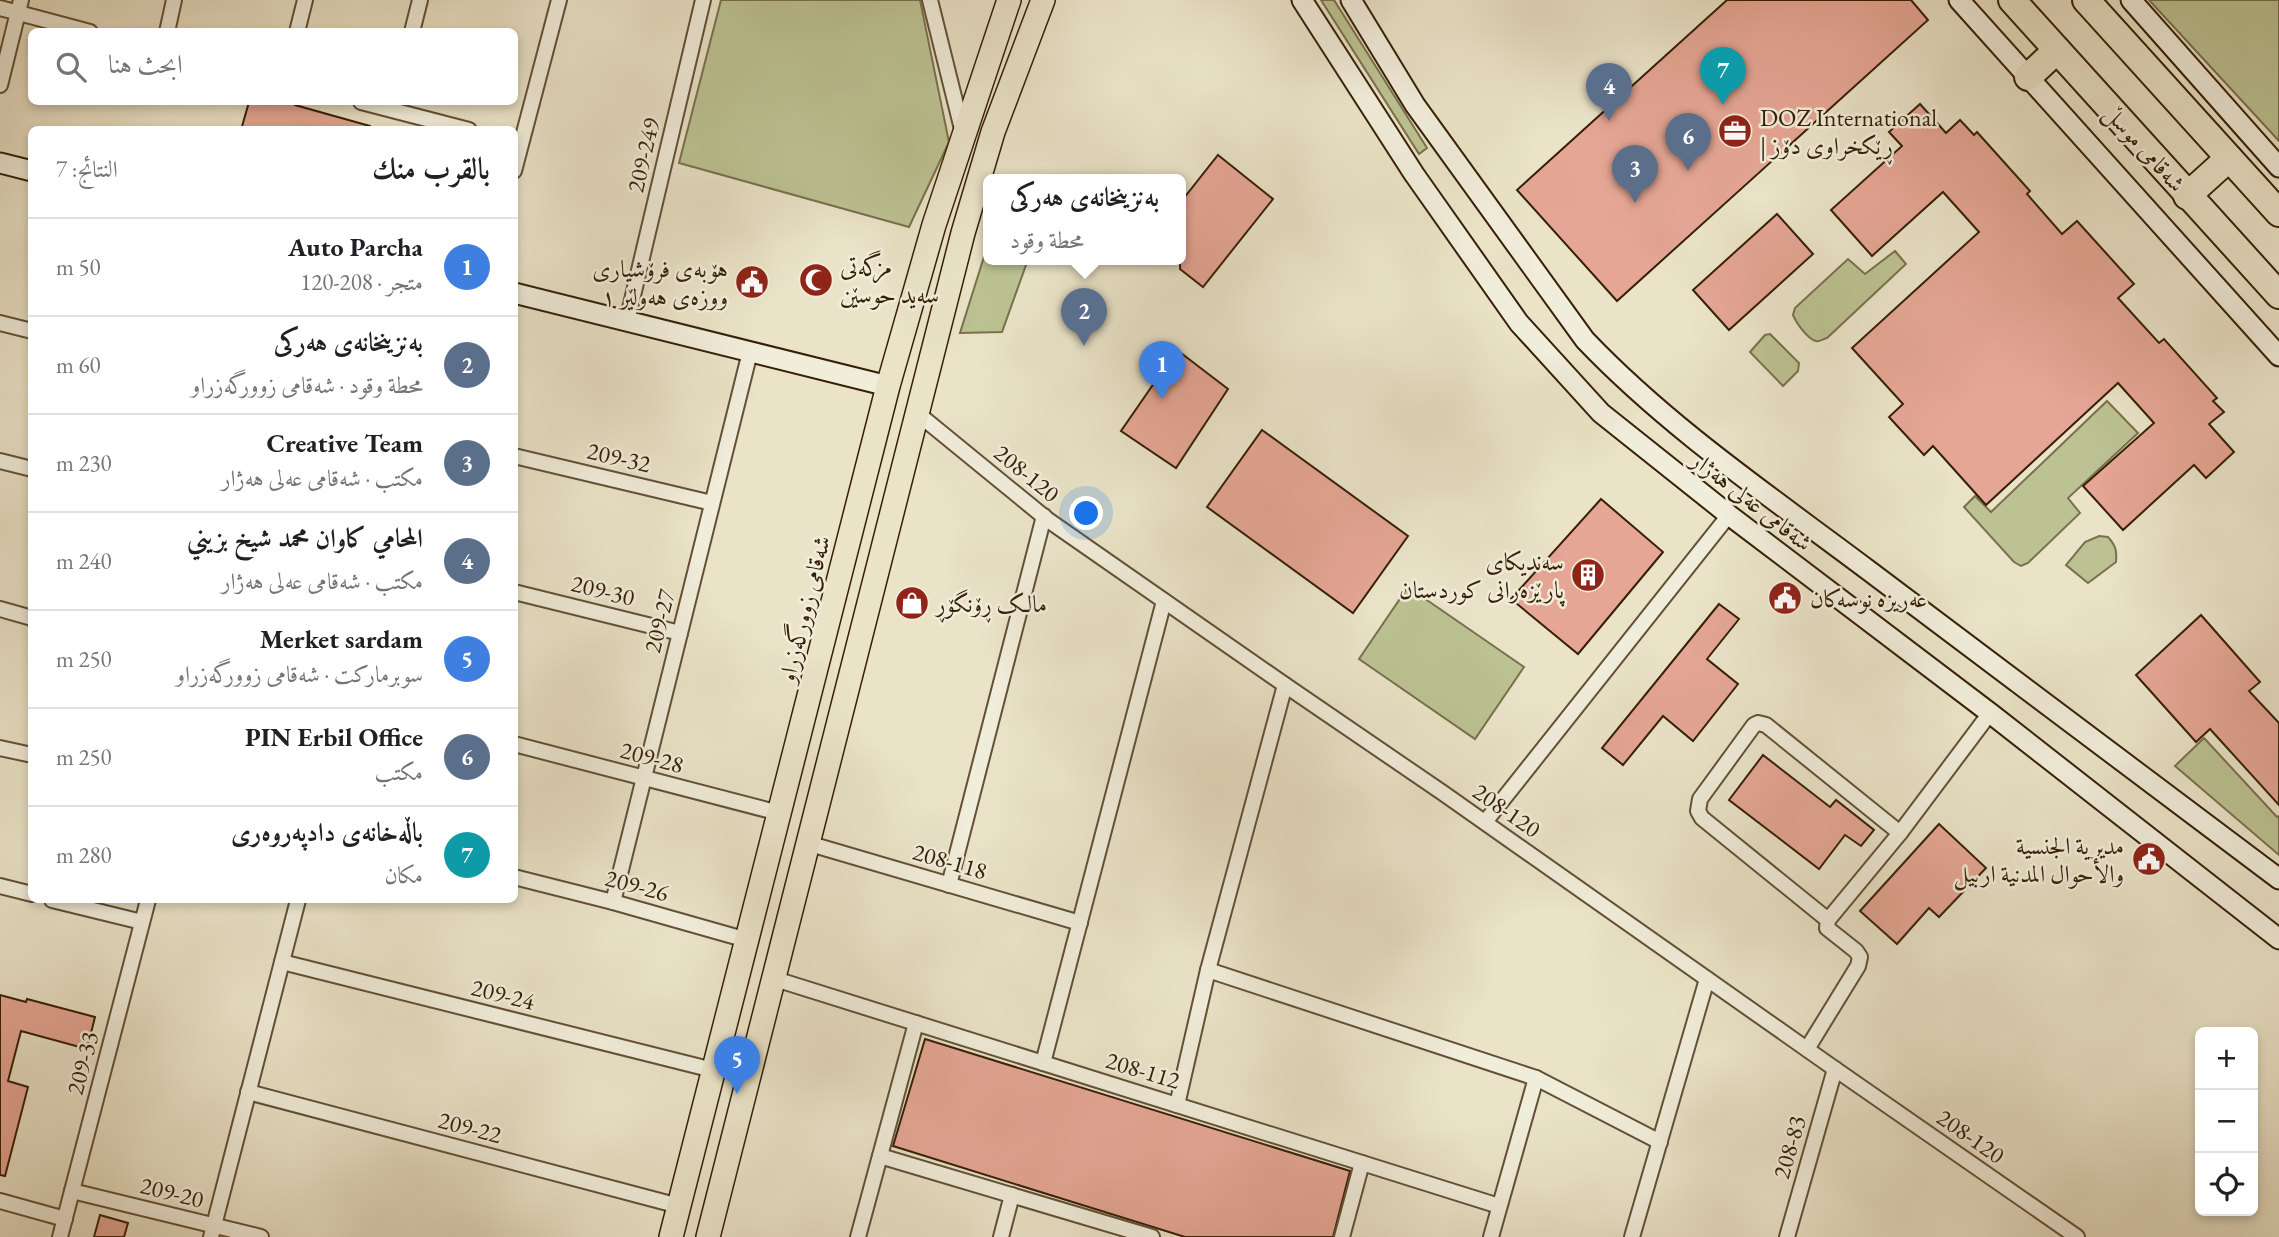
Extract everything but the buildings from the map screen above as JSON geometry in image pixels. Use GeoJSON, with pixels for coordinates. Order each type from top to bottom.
{"type":"FeatureCollection","features":[{"type":"Feature","properties":{"kind":"highway","name":"شەقامی موسڵ"},"geometry":{"type":"LineString","coordinates":[[2012,0],[2279,295]]}},
{"type":"Feature","properties":{"kind":"highway"},"geometry":{"type":"LineString","coordinates":[[2085,0],[2279,213]]}},
{"type":"Feature","properties":{"kind":"highway"},"geometry":{"type":"LineString","coordinates":[[2028,78],[2057,50]]}},
{"type":"Feature","properties":{"kind":"highway"},"geometry":{"type":"LineString","coordinates":[[2187,196],[2229,158]]}},
{"type":"Feature","properties":{"kind":"main road","name":"شەقامی زوورگەزراو"},"geometry":{"type":"LineString","coordinates":[[671,1237],[888,386],[934,225],[1009,0]]}},
{"type":"Feature","properties":{"kind":"main road"},"geometry":{"type":"LineString","coordinates":[[708,1237],[963,233],[993,132],[1043,0]]}},
{"type":"Feature","properties":{"kind":"main road","name":"شەقامی عەلی هەژار"},"geometry":{"type":"LineString","coordinates":[[1302,0],[1414,174],[1519,323],[1601,413],[1729,515],[1990,713],[2279,939]]}},
{"type":"Feature","properties":{"kind":"main road","name":"شەقامی عەلی هەژار"},"geometry":{"type":"LineString","coordinates":[[1351,0],[1415,105],[1586,340],[1616,372],[1659,410],[1766,495],[2279,879]]}},
{"type":"Feature","properties":{"kind":"main road"},"geometry":{"type":"LineString","coordinates":[[1959,0],[2279,356]]}},
{"type":"Feature","properties":{"kind":"main road"},"geometry":{"type":"LineString","coordinates":[[2131,0],[2279,167]]}},
{"type":"Feature","properties":{"kind":"main road"},"geometry":{"type":"LineString","coordinates":[[0,163],[28,170]]}},
{"type":"Feature","properties":{"kind":"main road"},"geometry":{"type":"LineString","coordinates":[[518,294],[888,386]]}},
{"type":"Feature","properties":{"kind":"street"},"geometry":{"type":"LineString","coordinates":[[168,28],[174,0]]}},
{"type":"Feature","properties":{"kind":"street"},"geometry":{"type":"LineString","coordinates":[[298,28],[305,0]]}},
{"type":"Feature","properties":{"kind":"street"},"geometry":{"type":"LineString","coordinates":[[413,28],[419,0]]}},
{"type":"Feature","properties":{"kind":"street"},"geometry":{"type":"LineString","coordinates":[[518,142],[559,0]]}},
{"type":"Feature","properties":{"kind":"street","name":"209-249"},"geometry":{"type":"LineString","coordinates":[[626,321],[703,0]]}},
{"type":"Feature","properties":{"kind":"street"},"geometry":{"type":"LineString","coordinates":[[930,0],[963,135]]}},
{"type":"Feature","properties":{"kind":"street"},"geometry":{"type":"LineString","coordinates":[[0,8],[19,6],[79,28]]}},
{"type":"Feature","properties":{"kind":"street"},"geometry":{"type":"LineString","coordinates":[[0,86],[19,6]]}},
{"type":"Feature","properties":{"kind":"street"},"geometry":{"type":"LineString","coordinates":[[394,106],[456,126]]}},
{"type":"Feature","properties":{"kind":"street"},"geometry":{"type":"LineString","coordinates":[[0,323],[28,330]]}},
{"type":"Feature","properties":{"kind":"street","name":"209-27"},"geometry":{"type":"LineString","coordinates":[[612,902],[750,352]]}},
{"type":"Feature","properties":{"kind":"street","name":"208-120"},"geometry":{"type":"LineString","coordinates":[[917,413],[1044,516],[2077,1237]]}},
{"type":"Feature","properties":{"kind":"street","name":"209-32"},"geometry":{"type":"LineString","coordinates":[[518,457],[712,503]]}},
{"type":"Feature","properties":{"kind":"street"},"geometry":{"type":"LineString","coordinates":[[0,461],[28,468]]}},
{"type":"Feature","properties":{"kind":"street"},"geometry":{"type":"LineString","coordinates":[[1485,822],[1729,515]]}},
{"type":"Feature","properties":{"kind":"street"},"geometry":{"type":"LineString","coordinates":[[949,884],[1044,516]]}},
{"type":"Feature","properties":{"kind":"street","name":"209-30"},"geometry":{"type":"LineString","coordinates":[[518,593],[680,633]]}},
{"type":"Feature","properties":{"kind":"street"},"geometry":{"type":"LineString","coordinates":[[1043,1063],[1164,601]]}},
{"type":"Feature","properties":{"kind":"street"},"geometry":{"type":"LineString","coordinates":[[0,609],[28,617]]}},
{"type":"Feature","properties":{"kind":"street"},"geometry":{"type":"LineString","coordinates":[[1177,1105],[1209,970],[1285,685]]}},
{"type":"Feature","properties":{"kind":"street"},"geometry":{"type":"LineString","coordinates":[[1807,1049],[1858,966],[1860,957],[1827,928],[1828,920],[1900,833],[1990,713]]}},
{"type":"Feature","properties":{"kind":"street"},"geometry":{"type":"LineString","coordinates":[[1828,920],[1702,818],[1698,811],[1700,799],[1754,725],[1766,725],[1900,833]]}},
{"type":"Feature","properties":{"kind":"street","name":"209-28"},"geometry":{"type":"LineString","coordinates":[[518,745],[779,813]]}},
{"type":"Feature","properties":{"kind":"street"},"geometry":{"type":"LineString","coordinates":[[0,748],[28,754]]}},
{"type":"Feature","properties":{"kind":"street","name":"208-118"},"geometry":{"type":"LineString","coordinates":[[807,843],[1080,923]]}},
{"type":"Feature","properties":{"kind":"street","name":"209-26"},"geometry":{"type":"LineString","coordinates":[[518,878],[747,940]]}},
{"type":"Feature","properties":{"kind":"street"},"geometry":{"type":"LineString","coordinates":[[0,886],[28,893]]}},
{"type":"Feature","properties":{"kind":"street"},"geometry":{"type":"LineString","coordinates":[[64,903],[142,922]]}},
{"type":"Feature","properties":{"kind":"street","name":"209-33"},"geometry":{"type":"LineString","coordinates":[[60,1237],[147,903]]}},
{"type":"Feature","properties":{"kind":"street"},"geometry":{"type":"LineString","coordinates":[[213,1231],[297,903]]}},
{"type":"Feature","properties":{"kind":"street","name":"209-24"},"geometry":{"type":"LineString","coordinates":[[282,962],[713,1070]]}},
{"type":"Feature","properties":{"kind":"street"},"geometry":{"type":"LineString","coordinates":[[1209,970],[1536,1078],[1660,1142]]}},
{"type":"Feature","properties":{"kind":"street","name":"208-112"},"geometry":{"type":"LineString","coordinates":[[772,978],[1499,1206]]}},
{"type":"Feature","properties":{"kind":"street"},"geometry":{"type":"LineString","coordinates":[[1632,1237],[1707,979]]}},
{"type":"Feature","properties":{"kind":"street"},"geometry":{"type":"LineString","coordinates":[[858,1237],[916,1023]]}},
{"type":"Feature","properties":{"kind":"street","name":"208-83"},"geometry":{"type":"LineString","coordinates":[[1787,1237],[1835,1069]]}},
{"type":"Feature","properties":{"kind":"street"},"geometry":{"type":"LineString","coordinates":[[1490,1237],[1536,1078]]}},
{"type":"Feature","properties":{"kind":"street","name":"209-22"},"geometry":{"type":"LineString","coordinates":[[248,1092],[679,1206]]}},
{"type":"Feature","properties":{"kind":"street"},"geometry":{"type":"LineString","coordinates":[[880,1156],[1152,1237]]}},
{"type":"Feature","properties":{"kind":"street"},"geometry":{"type":"LineString","coordinates":[[1342,1237],[1362,1163]]}},
{"type":"Feature","properties":{"kind":"street","name":"209-20"},"geometry":{"type":"LineString","coordinates":[[72,1191],[213,1231],[261,1237]]}},
{"type":"Feature","properties":{"kind":"street"},"geometry":{"type":"LineString","coordinates":[[1001,1237],[1012,1195]]}},
{"type":"Feature","properties":{"kind":"street"},"geometry":{"type":"LineString","coordinates":[[0,1201],[65,1219]]}},
{"type":"Feature","properties":{"kind":"green space"},"geometry":{"type":"Polygon","coordinates":[[[721,0],[920,0],[949,142],[909,227],[679,163],[721,0]]]}},
{"type":"Feature","properties":{"kind":"green space"},"geometry":{"type":"Polygon","coordinates":[[[1321,0],[1334,0],[1427,148],[1419,154],[1321,0]]]}},
{"type":"Feature","properties":{"kind":"green space"},"geometry":{"type":"Polygon","coordinates":[[[2149,0],[2279,0],[2279,141],[2149,0]]]}},
{"type":"Feature","properties":{"kind":"green space"},"geometry":{"type":"Polygon","coordinates":[[[1895,251],[1906,264],[1827,338],[1813,340],[1799,326],[1793,315],[1795,308],[1848,259],[1865,274],[1895,251]]]}},
{"type":"Feature","properties":{"kind":"green space"},"geometry":{"type":"Polygon","coordinates":[[[983,260],[983,265],[1026,265],[1002,332],[960,333],[983,260]]]}},
{"type":"Feature","properties":{"kind":"green space"},"geometry":{"type":"Polygon","coordinates":[[[1770,334],[1799,363],[1798,371],[1783,386],[1750,352],[1765,335],[1770,334]]]}},
{"type":"Feature","properties":{"kind":"green space"},"geometry":{"type":"Polygon","coordinates":[[[2107,401],[2138,433],[2068,498],[2080,513],[2028,563],[2021,566],[2014,562],[1964,507],[1975,496],[1991,512],[2107,401]]]}},
{"type":"Feature","properties":{"kind":"green space"},"geometry":{"type":"Polygon","coordinates":[[[2099,536],[2108,537],[2113,543],[2116,562],[2088,583],[2066,565],[2085,542],[2099,536]]]}},
{"type":"Feature","properties":{"kind":"green space"},"geometry":{"type":"Polygon","coordinates":[[[1408,587],[1524,667],[1475,739],[1359,659],[1408,587]]]}},
{"type":"Feature","properties":{"kind":"green space"},"geometry":{"type":"Polygon","coordinates":[[[2204,738],[2277,817],[2279,816],[2279,855],[2175,766],[2204,738]]]}},
{"type":"Feature","properties":{"kind":"place","name":"باڵەخانەی دادپەروەری"},"geometry":{"type":"Point","coordinates":[1723,105]}},
{"type":"Feature","properties":{"kind":"place","name":"المحامي كاوان محمد شيخ بزيني"},"geometry":{"type":"Point","coordinates":[1609,121]}},
{"type":"Feature","properties":{"kind":"place","name":"DOZ International | ڕێکخراوی دۆز"},"geometry":{"type":"Point","coordinates":[1735,131]}},
{"type":"Feature","properties":{"kind":"place","name":"PIN Erbil Office"},"geometry":{"type":"Point","coordinates":[1688,171]}},
{"type":"Feature","properties":{"kind":"place","name":"Creative Team"},"geometry":{"type":"Point","coordinates":[1635,203]}},
{"type":"Feature","properties":{"kind":"place","name":"مزگەتی سەید حوسێن"},"geometry":{"type":"Point","coordinates":[816,280]}},
{"type":"Feature","properties":{"kind":"place","name":"هۆبەی فرۆشیاری ووزەی هەولێر ١"},"geometry":{"type":"Point","coordinates":[752,282]}},
{"type":"Feature","properties":{"kind":"place","name":"بەنزینخانەی هەرکی"},"geometry":{"type":"Point","coordinates":[1084,346]}},
{"type":"Feature","properties":{"kind":"place","name":"Auto Parcha"},"geometry":{"type":"Point","coordinates":[1162,399]}},
{"type":"Feature","properties":{"kind":"place","name":"سەندیکای پارێزەرانی کوردستان"},"geometry":{"type":"Point","coordinates":[1588,575]}},
{"type":"Feature","properties":{"kind":"place","name":"عەریزە نوسەکان"},"geometry":{"type":"Point","coordinates":[1785,598]}},
{"type":"Feature","properties":{"kind":"place","name":"مالک ڕۆنگۆڕ"},"geometry":{"type":"Point","coordinates":[912,603]}},
{"type":"Feature","properties":{"kind":"place","name":"مديرية الجنسية والأحوال المدنية اربيل"},"geometry":{"type":"Point","coordinates":[2149,859]}},
{"type":"Feature","properties":{"kind":"place","name":"Merket sardam"},"geometry":{"type":"Point","coordinates":[737,1094]}}]}
